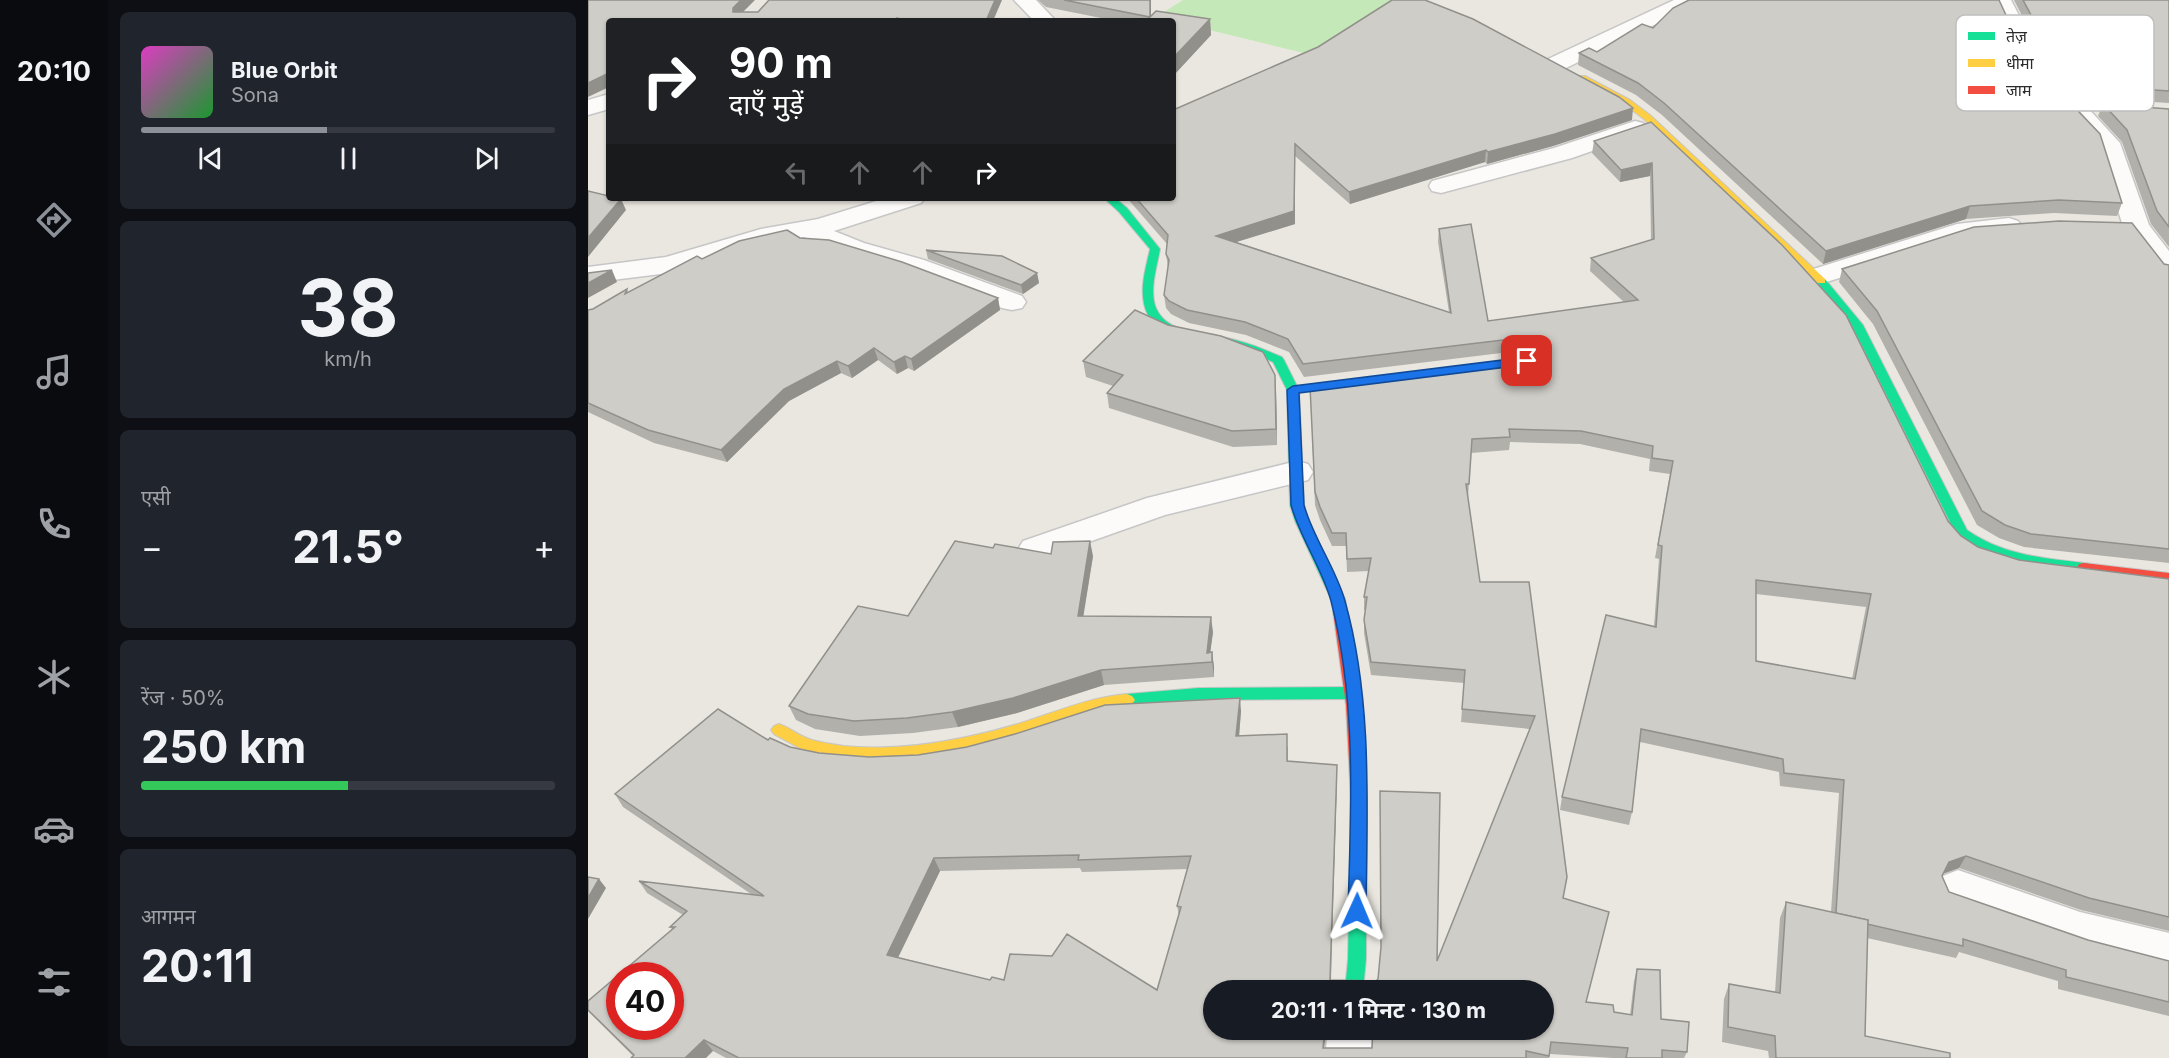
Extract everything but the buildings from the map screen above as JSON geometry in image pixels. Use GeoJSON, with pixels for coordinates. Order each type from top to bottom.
{"type":"FeatureCollection","features":[{"type":"Feature","properties":{"kind":"street"},"geometry":{"type":"LineString","coordinates":[[1024,0],[1043,18]]}},
{"type":"Feature","properties":{"kind":"street"},"geometry":{"type":"LineString","coordinates":[[1551,62],[1690,0]]}},
{"type":"Feature","properties":{"kind":"street"},"geometry":{"type":"LineString","coordinates":[[2001,0],[2008,15]]}},
{"type":"Feature","properties":{"kind":"street"},"geometry":{"type":"LineString","coordinates":[[1551,62],[1627,102],[1653,122],[1817,277],[1857,325],[1962,533],[1968,540],[1988,550],[2021,560],[2169,578]]}},
{"type":"Feature","properties":{"kind":"street"},"geometry":{"type":"LineString","coordinates":[[588,108],[606,102]]}},
{"type":"Feature","properties":{"kind":"street"},"geometry":{"type":"LineString","coordinates":[[2079,111],[2108,143],[2124,225],[2169,269]]}},
{"type":"Feature","properties":{"kind":"street"},"geometry":{"type":"LineString","coordinates":[[1441,186],[1563,153],[1653,122]]}},
{"type":"Feature","properties":{"kind":"street"},"geometry":{"type":"LineString","coordinates":[[588,275],[669,265],[770,235],[822,226],[902,201]]}},
{"type":"Feature","properties":{"kind":"street"},"geometry":{"type":"LineString","coordinates":[[1112,201],[1123,210],[1155,249],[1149,290],[1151,312],[1161,324],[1180,331],[1233,342],[1278,360],[1305,389],[1297,472],[1297,505],[1302,521],[1338,599],[1353,693],[1359,767],[1355,980]]}},
{"type":"Feature","properties":{"kind":"street"},"geometry":{"type":"LineString","coordinates":[[1817,277],[1966,229],[2029,225]]}},
{"type":"Feature","properties":{"kind":"street"},"geometry":{"type":"LineString","coordinates":[[807,229],[855,249],[915,266],[1012,302]]}},
{"type":"Feature","properties":{"kind":"street"},"geometry":{"type":"LineString","coordinates":[[618,295],[669,265]]}},
{"type":"Feature","properties":{"kind":"street"},"geometry":{"type":"LineString","coordinates":[[1035,549],[1158,506],[1297,472]]}},
{"type":"Feature","properties":{"kind":"street"},"geometry":{"type":"LineString","coordinates":[[779,730],[807,746],[860,754],[913,751],[958,745],[1018,730],[1105,702],[1198,694],[1353,693]]}},
{"type":"Feature","properties":{"kind":"street"},"geometry":{"type":"LineString","coordinates":[[1958,889],[2080,931],[2169,953]]}},
{"type":"Feature","properties":{"kind":"street"},"geometry":{"type":"LineString","coordinates":[[1348,1058],[1349,1040]]}},
{"type":"Feature","properties":{"kind":"green space"},"geometry":{"type":"Polygon","coordinates":[[[1183,0],[1395,0],[1316,56],[1176,22],[1176,18],[1156,17],[1183,0]]]}},
{"type":"Feature","properties":{"kind":"traffic: fast"},"geometry":{"type":"LineString","coordinates":[[1112,201],[1123,210],[1155,249],[1148,295],[1156,318],[1175,330],[1234,343],[1278,360],[1293,390],[1297,505],[1302,521],[1338,599],[1340,611]]}},
{"type":"Feature","properties":{"kind":"traffic: fast"},"geometry":{"type":"LineString","coordinates":[[1821,281],[1857,325],[1962,533],[1976,543],[2005,556],[2084,568]]}},
{"type":"Feature","properties":{"kind":"traffic: fast"},"geometry":{"type":"LineString","coordinates":[[1127,700],[1198,694],[1352,693]]}},
{"type":"Feature","properties":{"kind":"traffic: fast"},"geometry":{"type":"LineString","coordinates":[[1355,980],[1359,799]]}},
{"type":"Feature","properties":{"kind":"traffic: slow"},"geometry":{"type":"LineString","coordinates":[[1582,78],[1627,102],[1647,117],[1821,281]]}},
{"type":"Feature","properties":{"kind":"traffic: slow"},"geometry":{"type":"LineString","coordinates":[[779,730],[807,746],[860,754],[913,751],[958,745],[1018,730],[1105,702],[1127,700]]}},
{"type":"Feature","properties":{"kind":"traffic: jam"},"geometry":{"type":"LineString","coordinates":[[2084,568],[2169,578]]}},
{"type":"Feature","properties":{"kind":"traffic: jam"},"geometry":{"type":"LineString","coordinates":[[1340,611],[1354,705],[1359,799]]}},
{"type":"Feature","properties":{"kind":"route"},"geometry":{"type":"LineString","coordinates":[[1357,911],[1359,767],[1349,657],[1338,599],[1302,521],[1297,505],[1293,390],[1527,361]]}}]}
